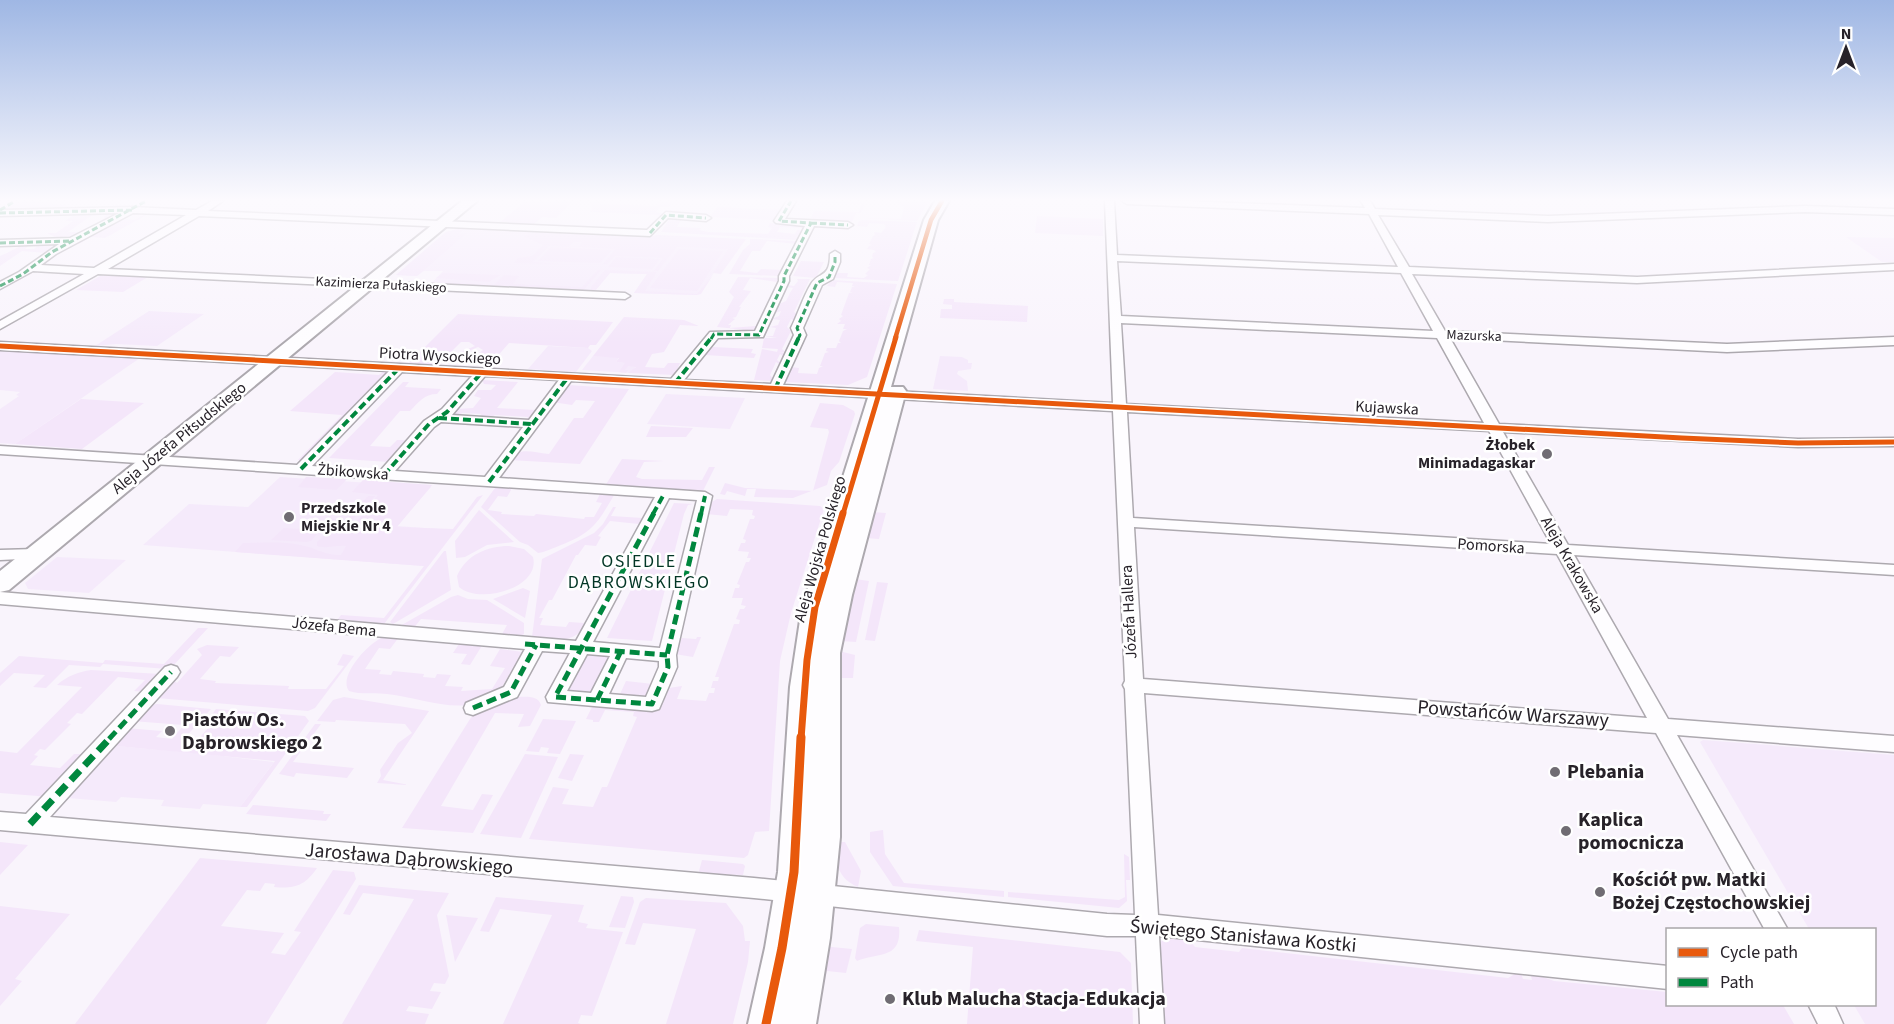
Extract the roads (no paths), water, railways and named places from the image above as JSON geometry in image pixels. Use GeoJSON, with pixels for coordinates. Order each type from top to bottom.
{"type":"FeatureCollection","features":[{"type":"Feature","properties":{"kind":"street"},"geometry":{"type":"LineString","coordinates":[[0,286],[61,249]]}},
{"type":"Feature","properties":{"kind":"street"},"geometry":{"type":"LineString","coordinates":[[0,326],[135,249]]}},
{"type":"Feature","properties":{"kind":"street","name":"Aleja Józefa Piłsudskiego"},"geometry":{"type":"LineString","coordinates":[[0,584],[411,249]]}},
{"type":"Feature","properties":{"kind":"street"},"geometry":{"type":"LineString","coordinates":[[675,383],[685,367],[697,357],[714,334],[759,335],[798,249]]}},
{"type":"Feature","properties":{"kind":"street","name":"Aleja Wojska Polskiego"},"geometry":{"type":"LineString","coordinates":[[798,1024],[818,895],[824,837],[827,653],[924,249]]}},
{"type":"Feature","properties":{"kind":"street","name":"Aleja Wojska Polskiego"},"geometry":{"type":"LineString","coordinates":[[766,1024],[791,892],[798,822],[802,689],[815,607],[934,249]]}},
{"type":"Feature","properties":{"kind":"street","name":"Józefa Hallera"},"geometry":{"type":"LineString","coordinates":[[1111,249],[1132,686],[1152,1024]]}},
{"type":"Feature","properties":{"kind":"street","name":"Aleja Krakowska"},"geometry":{"type":"LineString","coordinates":[[1393,249],[1777,928]]}},
{"type":"Feature","properties":{"kind":"street"},"geometry":{"type":"LineString","coordinates":[[775,389],[800,335],[797,328],[817,283],[829,277],[835,262],[835,254]]}},
{"type":"Feature","properties":{"kind":"street"},"geometry":{"type":"LineString","coordinates":[[1111,258],[1637,280],[1894,267]]}},
{"type":"Feature","properties":{"kind":"street","name":"Kazimierza Pułaskiego"},"geometry":{"type":"LineString","coordinates":[[30,268],[625,296]]}},
{"type":"Feature","properties":{"kind":"street","name":"Mazurska"},"geometry":{"type":"LineString","coordinates":[[1114,319],[1727,348],[1894,342]]}},
{"type":"Feature","properties":{"kind":"street","name":"Piotra Wysockiego"},"geometry":{"type":"LineString","coordinates":[[0,346],[887,395]]}},
{"type":"Feature","properties":{"kind":"street"},"geometry":{"type":"LineString","coordinates":[[301,469],[399,368]]}},
{"type":"Feature","properties":{"kind":"street"},"geometry":{"type":"LineString","coordinates":[[384,475],[429,424],[439,418],[482,372]]}},
{"type":"Feature","properties":{"kind":"street"},"geometry":{"type":"LineString","coordinates":[[489,482],[568,377]]}},
{"type":"Feature","properties":{"kind":"street","name":"Kujawska"},"geometry":{"type":"LineString","coordinates":[[887,395],[1798,443],[1894,442]]}},
{"type":"Feature","properties":{"kind":"street"},"geometry":{"type":"LineString","coordinates":[[439,418],[532,424]]}},
{"type":"Feature","properties":{"kind":"street","name":"Żbikowska"},"geometry":{"type":"LineString","coordinates":[[0,450],[705,496],[668,654]]}},
{"type":"Feature","properties":{"kind":"street"},"geometry":{"type":"LineString","coordinates":[[664,494],[555,697],[652,704],[668,667],[668,654]]}},
{"type":"Feature","properties":{"kind":"street","name":"Pomorska"},"geometry":{"type":"LineString","coordinates":[[1124,522],[1894,570]]}},
{"type":"Feature","properties":{"kind":"street"},"geometry":{"type":"LineString","coordinates":[[0,555],[36,554]]}},
{"type":"Feature","properties":{"kind":"street","name":"Józefa Bema"},"geometry":{"type":"LineString","coordinates":[[0,598],[536,645],[668,654]]}},
{"type":"Feature","properties":{"kind":"street"},"geometry":{"type":"LineString","coordinates":[[473,708],[511,692],[536,645]]}},
{"type":"Feature","properties":{"kind":"street"},"geometry":{"type":"LineString","coordinates":[[597,700],[621,651]]}},
{"type":"Feature","properties":{"kind":"street"},"geometry":{"type":"LineString","coordinates":[[30,824],[171,672]]}},
{"type":"Feature","properties":{"kind":"street","name":"Powstańców Warszawy"},"geometry":{"type":"LineString","coordinates":[[1132,686],[1894,744]]}},
{"type":"Feature","properties":{"kind":"street","name":"Jarosława Dąbrowskiego"},"geometry":{"type":"LineString","coordinates":[[0,821],[818,895]]}},
{"type":"Feature","properties":{"kind":"street","name":"Świętego Stanisława Kostki"},"geometry":{"type":"LineString","coordinates":[[818,895],[1666,978]]}},
{"type":"Feature","properties":{"kind":"street"},"geometry":{"type":"LineString","coordinates":[[1821,1006],[1831,1024]]}},
{"type":"Feature","properties":{"kind":"place","name":"Żłobek Minimadagaskar"},"geometry":{"type":"Point","coordinates":[1547,454]}},
{"type":"Feature","properties":{"kind":"place","name":"Przedszkole Miejskie Nr 4"},"geometry":{"type":"Point","coordinates":[289,517]}},
{"type":"Feature","properties":{"kind":"place","name":"Piastów Os. Dąbrowskiego 2"},"geometry":{"type":"Point","coordinates":[170,731]}},
{"type":"Feature","properties":{"kind":"place","name":"Plebania"},"geometry":{"type":"Point","coordinates":[1555,772]}},
{"type":"Feature","properties":{"kind":"place","name":"Kaplica pomocnicza"},"geometry":{"type":"Point","coordinates":[1566,831]}},
{"type":"Feature","properties":{"kind":"place","name":"Kościół pw. Matki Bożej Częstochowskiej"},"geometry":{"type":"Point","coordinates":[1600,892]}},
{"type":"Feature","properties":{"kind":"place","name":"Klub Malucha Stacja-Edukacja"},"geometry":{"type":"Point","coordinates":[890,999]}},
{"type":"Feature","properties":{"kind":"district","name":"OSIEDLE DĄBROWSKIEGO"},"geometry":{"type":"Point","coordinates":[639,571]}}]}
